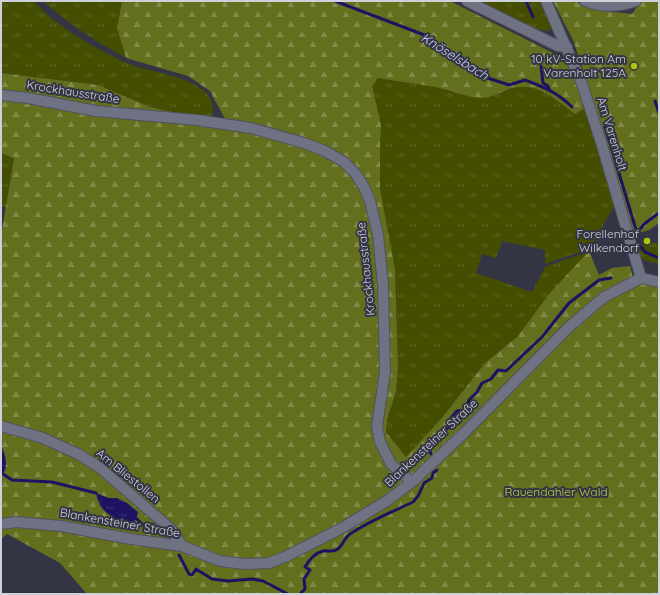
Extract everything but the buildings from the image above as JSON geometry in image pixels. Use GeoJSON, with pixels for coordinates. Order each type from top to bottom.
{"type":"FeatureCollection","features":[{"type":"Feature","properties":{"kind":"street"},"geometry":{"type":"LineString","coordinates":[[467,1],[558,46],[567,47]]}},
{"type":"Feature","properties":{"kind":"street","name":"Am Varenholt"},"geometry":{"type":"LineString","coordinates":[[546,1],[582,84],[605,155],[641,278]]}},
{"type":"Feature","properties":{"kind":"street"},"geometry":{"type":"LineString","coordinates":[[585,1],[602,5],[619,6],[636,1]]}},
{"type":"Feature","properties":{"kind":"street","name":"Krockhausstraße"},"geometry":{"type":"LineString","coordinates":[[1,95],[28,98],[96,111],[197,120],[251,128],[304,143],[325,151],[344,162],[355,173],[364,187],[370,201],[378,235],[383,285],[385,351],[385,372],[377,426],[380,442],[391,464],[412,482]]}},
{"type":"Feature","properties":{"kind":"street"},"geometry":{"type":"LineString","coordinates":[[641,278],[659,282]]}},
{"type":"Feature","properties":{"kind":"street","name":"Blankensteiner Straße"},"geometry":{"type":"LineString","coordinates":[[1,524],[16,522],[44,523],[131,539],[182,546],[220,561],[245,564],[269,563],[287,556],[342,528],[385,502],[412,482],[474,423],[569,327],[604,297],[641,278]]}},
{"type":"Feature","properties":{"kind":"street","name":"Am Bliestollen"},"geometry":{"type":"LineString","coordinates":[[1,426],[43,438],[78,454],[99,467],[172,530],[182,546]]}},
{"type":"Feature","properties":{"kind":"green space"},"geometry":{"type":"Polygon","coordinates":[[[1,1],[33,1],[51,18],[66,29],[109,54],[127,63],[177,77],[196,85],[207,94],[211,100],[213,111],[211,118],[203,119],[150,107],[98,85],[1,73],[1,1]]]}},
{"type":"Feature","properties":{"kind":"green space"},"geometry":{"type":"Polygon","coordinates":[[[43,1],[122,1],[117,28],[126,58],[83,32],[43,1]]]}},
{"type":"Feature","properties":{"kind":"green space","name":"Rauendahler Wald"},"geometry":{"type":"Polygon","coordinates":[[[122,1],[450,1],[563,58],[578,83],[587,107],[575,114],[545,92],[528,87],[509,89],[499,94],[480,98],[435,87],[378,78],[372,86],[381,125],[380,189],[395,269],[398,366],[396,392],[388,415],[386,432],[406,457],[441,419],[485,363],[517,337],[550,293],[589,251],[599,275],[612,268],[630,266],[634,282],[651,284],[659,287],[659,594],[87,594],[60,563],[7,534],[1,539],[1,236],[14,158],[1,153],[1,73],[98,85],[150,107],[203,119],[225,119],[210,91],[188,76],[126,58],[117,28],[122,1]]]}},
{"type":"Feature","properties":{"kind":"green space"},"geometry":{"type":"Polygon","coordinates":[[[472,1],[541,1],[554,22],[552,28],[548,31],[526,27],[472,1]]]}},
{"type":"Feature","properties":{"kind":"green space"},"geometry":{"type":"Polygon","coordinates":[[[553,1],[575,1],[582,5],[605,11],[632,14],[641,1],[659,1],[659,223],[649,230],[634,234],[573,40],[553,1]]]}},
{"type":"Feature","properties":{"kind":"green space"},"geometry":{"type":"Polygon","coordinates":[[[377,78],[437,87],[459,94],[505,91],[515,87],[535,87],[546,93],[587,107],[615,205],[589,249],[545,264],[545,250],[502,241],[496,258],[482,254],[476,273],[532,292],[545,267],[590,251],[550,294],[517,337],[485,363],[441,419],[406,458],[386,432],[388,415],[396,392],[398,366],[395,270],[380,189],[381,125],[372,86],[377,78]]]}},
{"type":"Feature","properties":{"kind":"green space"},"geometry":{"type":"Polygon","coordinates":[[[1,153],[14,157],[6,208],[1,206],[1,153]]]}},
{"type":"Feature","properties":{"kind":"green space"},"geometry":{"type":"Polygon","coordinates":[[[648,243],[659,243],[659,264],[643,260],[636,248],[648,243]]]}},
{"type":"Feature","properties":{"kind":"water"},"geometry":{"type":"Polygon","coordinates":[[[1,445],[6,465],[4,473],[1,476],[1,445]]]}},
{"type":"Feature","properties":{"kind":"water"},"geometry":{"type":"Polygon","coordinates":[[[96,493],[109,498],[117,498],[127,503],[138,512],[134,522],[128,525],[124,524],[104,511],[96,493]]]}},
{"type":"Feature","properties":{"kind":"waterway","name":"Knöselsbach"},"geometry":{"type":"LineString","coordinates":[[335,1],[427,36],[446,52],[461,57],[482,76],[509,85],[525,80],[550,91],[572,107]]}},
{"type":"Feature","properties":{"kind":"waterway"},"geometry":{"type":"LineString","coordinates":[[526,1],[533,17]]}},
{"type":"Feature","properties":{"kind":"waterway"},"geometry":{"type":"LineString","coordinates":[[541,66],[543,83],[548,86],[549,89]]}},
{"type":"Feature","properties":{"kind":"waterway"},"geometry":{"type":"LineString","coordinates":[[655,101],[659,113]]}},
{"type":"Feature","properties":{"kind":"waterway","name":"Knöselsbach"},"geometry":{"type":"LineString","coordinates":[[605,127],[637,233],[644,224],[659,213]]}},
{"type":"Feature","properties":{"kind":"waterway","name":"Knöselsbach"},"geometry":{"type":"LineString","coordinates":[[641,247],[645,252],[659,258]]}},
{"type":"Feature","properties":{"kind":"waterway"},"geometry":{"type":"LineString","coordinates":[[431,454],[428,446],[429,441],[449,427],[451,418],[457,411],[465,410],[469,400],[477,392],[482,383],[491,379],[498,370],[506,371],[542,337],[569,303],[599,280],[611,278]]}},
{"type":"Feature","properties":{"kind":"waterway"},"geometry":{"type":"LineString","coordinates":[[300,594],[305,589],[304,579],[310,570],[305,567],[312,557],[323,551],[336,550],[345,539],[357,529],[413,502],[418,496],[424,483],[432,478],[433,473],[437,470]]}},
{"type":"Feature","properties":{"kind":"waterway"},"geometry":{"type":"LineString","coordinates":[[1,474],[12,480],[52,482],[96,493]]}},
{"type":"Feature","properties":{"kind":"waterway"},"geometry":{"type":"LineString","coordinates":[[137,519],[145,527],[161,534]]}},
{"type":"Feature","properties":{"kind":"waterway"},"geometry":{"type":"LineString","coordinates":[[179,555],[189,574],[192,575],[196,569],[212,579],[228,581],[252,579],[263,581],[288,594]]}},
{"type":"Feature","properties":{"kind":"place","name":"10 kV-Station Am Varenholt 125A"},"geometry":{"type":"Point","coordinates":[634,66]}},
{"type":"Feature","properties":{"kind":"place","name":"Forellenhof Wilkendorf"},"geometry":{"type":"Point","coordinates":[647,241]}}]}
